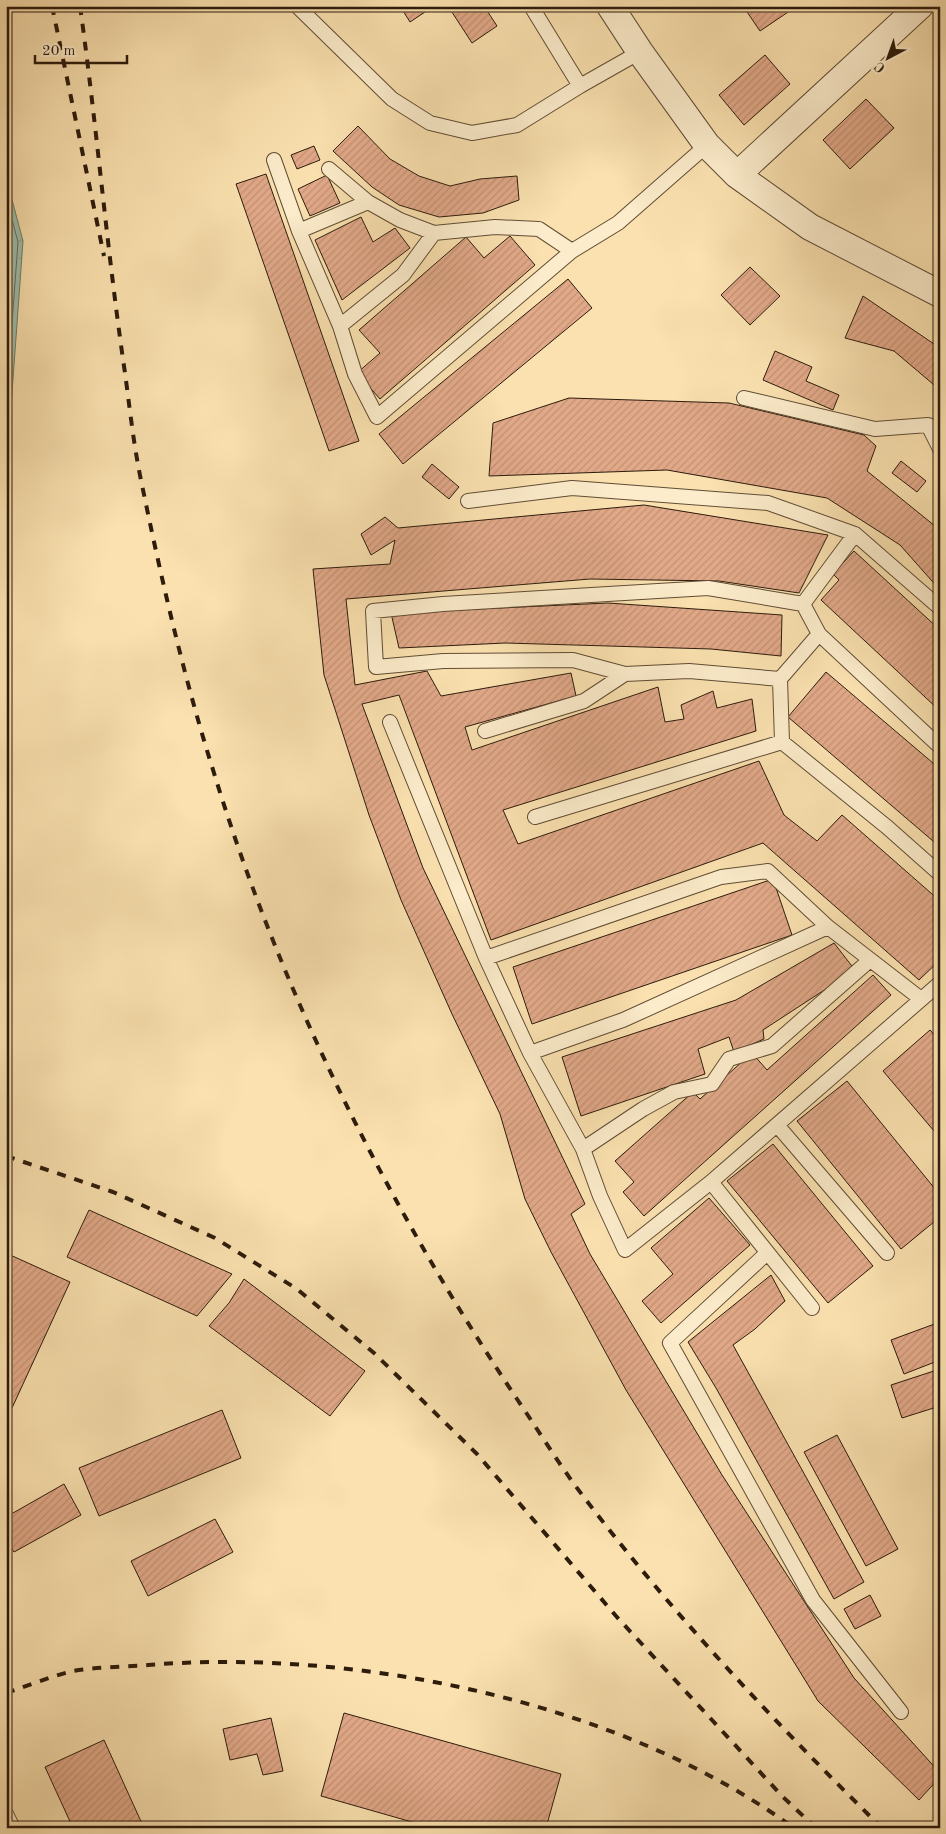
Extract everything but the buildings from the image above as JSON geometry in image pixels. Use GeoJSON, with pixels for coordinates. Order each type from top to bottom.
{"type":"FeatureCollection","features":[{"type":"Feature","properties":{"kind":"street"},"geometry":{"type":"LineString","coordinates":[[610,6],[640,52],[707,145],[737,175],[810,226],[940,294]]}},
{"type":"Feature","properties":{"kind":"street"},"geometry":{"type":"LineString","coordinates":[[737,175],[920,6]]}},
{"type":"Feature","properties":{"kind":"lane"},"geometry":{"type":"LineString","coordinates":[[297,6],[392,99],[430,123],[472,133],[517,125],[640,52]]}},
{"type":"Feature","properties":{"kind":"lane"},"geometry":{"type":"LineString","coordinates":[[531,6],[580,86]]}},
{"type":"Feature","properties":{"kind":"lane"},"geometry":{"type":"LineString","coordinates":[[274,160],[299,231],[340,326],[355,374],[377,417],[572,252],[618,223],[707,145]]}},
{"type":"Feature","properties":{"kind":"lane"},"geometry":{"type":"LineString","coordinates":[[329,169],[368,202],[400,220],[434,233],[495,227],[539,229],[572,252]]}},
{"type":"Feature","properties":{"kind":"lane"},"geometry":{"type":"LineString","coordinates":[[299,231],[368,202]]}},
{"type":"Feature","properties":{"kind":"lane"},"geometry":{"type":"LineString","coordinates":[[340,326],[403,275],[434,233]]}},
{"type":"Feature","properties":{"kind":"lane"},"geometry":{"type":"LineString","coordinates":[[744,398],[875,429],[934,428],[940,449]]}},
{"type":"Feature","properties":{"kind":"lane"},"geometry":{"type":"LineString","coordinates":[[468,501],[572,488],[768,503],[855,534],[940,608]]}},
{"type":"Feature","properties":{"kind":"lane"},"geometry":{"type":"LineString","coordinates":[[803,604],[855,534]]}},
{"type":"Feature","properties":{"kind":"lane"},"geometry":{"type":"LineString","coordinates":[[780,679],[689,671],[625,674],[573,660],[443,661],[376,667],[373,611],[708,588],[803,604]]}},
{"type":"Feature","properties":{"kind":"lane"},"geometry":{"type":"LineString","coordinates":[[803,604],[818,634],[938,745]]}},
{"type":"Feature","properties":{"kind":"lane"},"geometry":{"type":"LineString","coordinates":[[818,634],[780,679],[782,742],[887,827],[940,874]]}},
{"type":"Feature","properties":{"kind":"lane"},"geometry":{"type":"LineString","coordinates":[[485,731],[584,700],[625,674]]}},
{"type":"Feature","properties":{"kind":"lane"},"geometry":{"type":"LineString","coordinates":[[390,722],[486,958],[530,1053],[583,1149],[600,1196],[625,1250],[710,1182],[940,983]]}},
{"type":"Feature","properties":{"kind":"lane"},"geometry":{"type":"LineString","coordinates":[[535,817],[782,742]]}},
{"type":"Feature","properties":{"kind":"lane"},"geometry":{"type":"LineString","coordinates":[[486,958],[721,877],[768,871],[828,927],[920,999]]}},
{"type":"Feature","properties":{"kind":"lane"},"geometry":{"type":"LineString","coordinates":[[530,1053],[623,1020],[828,927]]}},
{"type":"Feature","properties":{"kind":"lane"},"geometry":{"type":"LineString","coordinates":[[583,1149],[643,1109],[674,1092],[712,1084],[730,1059],[772,1046],[870,960]]}},
{"type":"Feature","properties":{"kind":"lane"},"geometry":{"type":"LineString","coordinates":[[777,1125],[887,1253]]}},
{"type":"Feature","properties":{"kind":"lane"},"geometry":{"type":"LineString","coordinates":[[710,1182],[766,1254],[812,1308]]}},
{"type":"Feature","properties":{"kind":"lane"},"geometry":{"type":"LineString","coordinates":[[766,1254],[670,1343],[813,1600],[901,1712]]}},
{"type":"Feature","properties":{"kind":"lane"},"geometry":{"type":"LineString","coordinates":[[6,1814],[13,1828]]}},
{"type":"Feature","properties":{"kind":"water"},"geometry":{"type":"Polygon","coordinates":[[[6,177],[23,241],[6,476],[6,177]]]}},
{"type":"Feature","properties":{"kind":"railway"},"geometry":{"type":"LineString","coordinates":[[52,6],[104,256]]}},
{"type":"Feature","properties":{"kind":"railway"},"geometry":{"type":"LineString","coordinates":[[80,6],[132,429],[157,558],[183,666],[214,773],[241,856],[272,938],[306,1018],[382,1175],[425,1251],[470,1326],[559,1463],[609,1530],[721,1662],[800,1746],[882,1828]]}},
{"type":"Feature","properties":{"kind":"railway"},"geometry":{"type":"LineString","coordinates":[[6,1156],[113,1192],[215,1238],[297,1289],[374,1353],[477,1454],[616,1616],[783,1797],[816,1828]]}},
{"type":"Feature","properties":{"kind":"railway"},"geometry":{"type":"LineString","coordinates":[[6,1693],[73,1671],[148,1665],[229,1662],[314,1666],[400,1676],[485,1693],[569,1717],[650,1747],[725,1784],[794,1828]]}}]}
